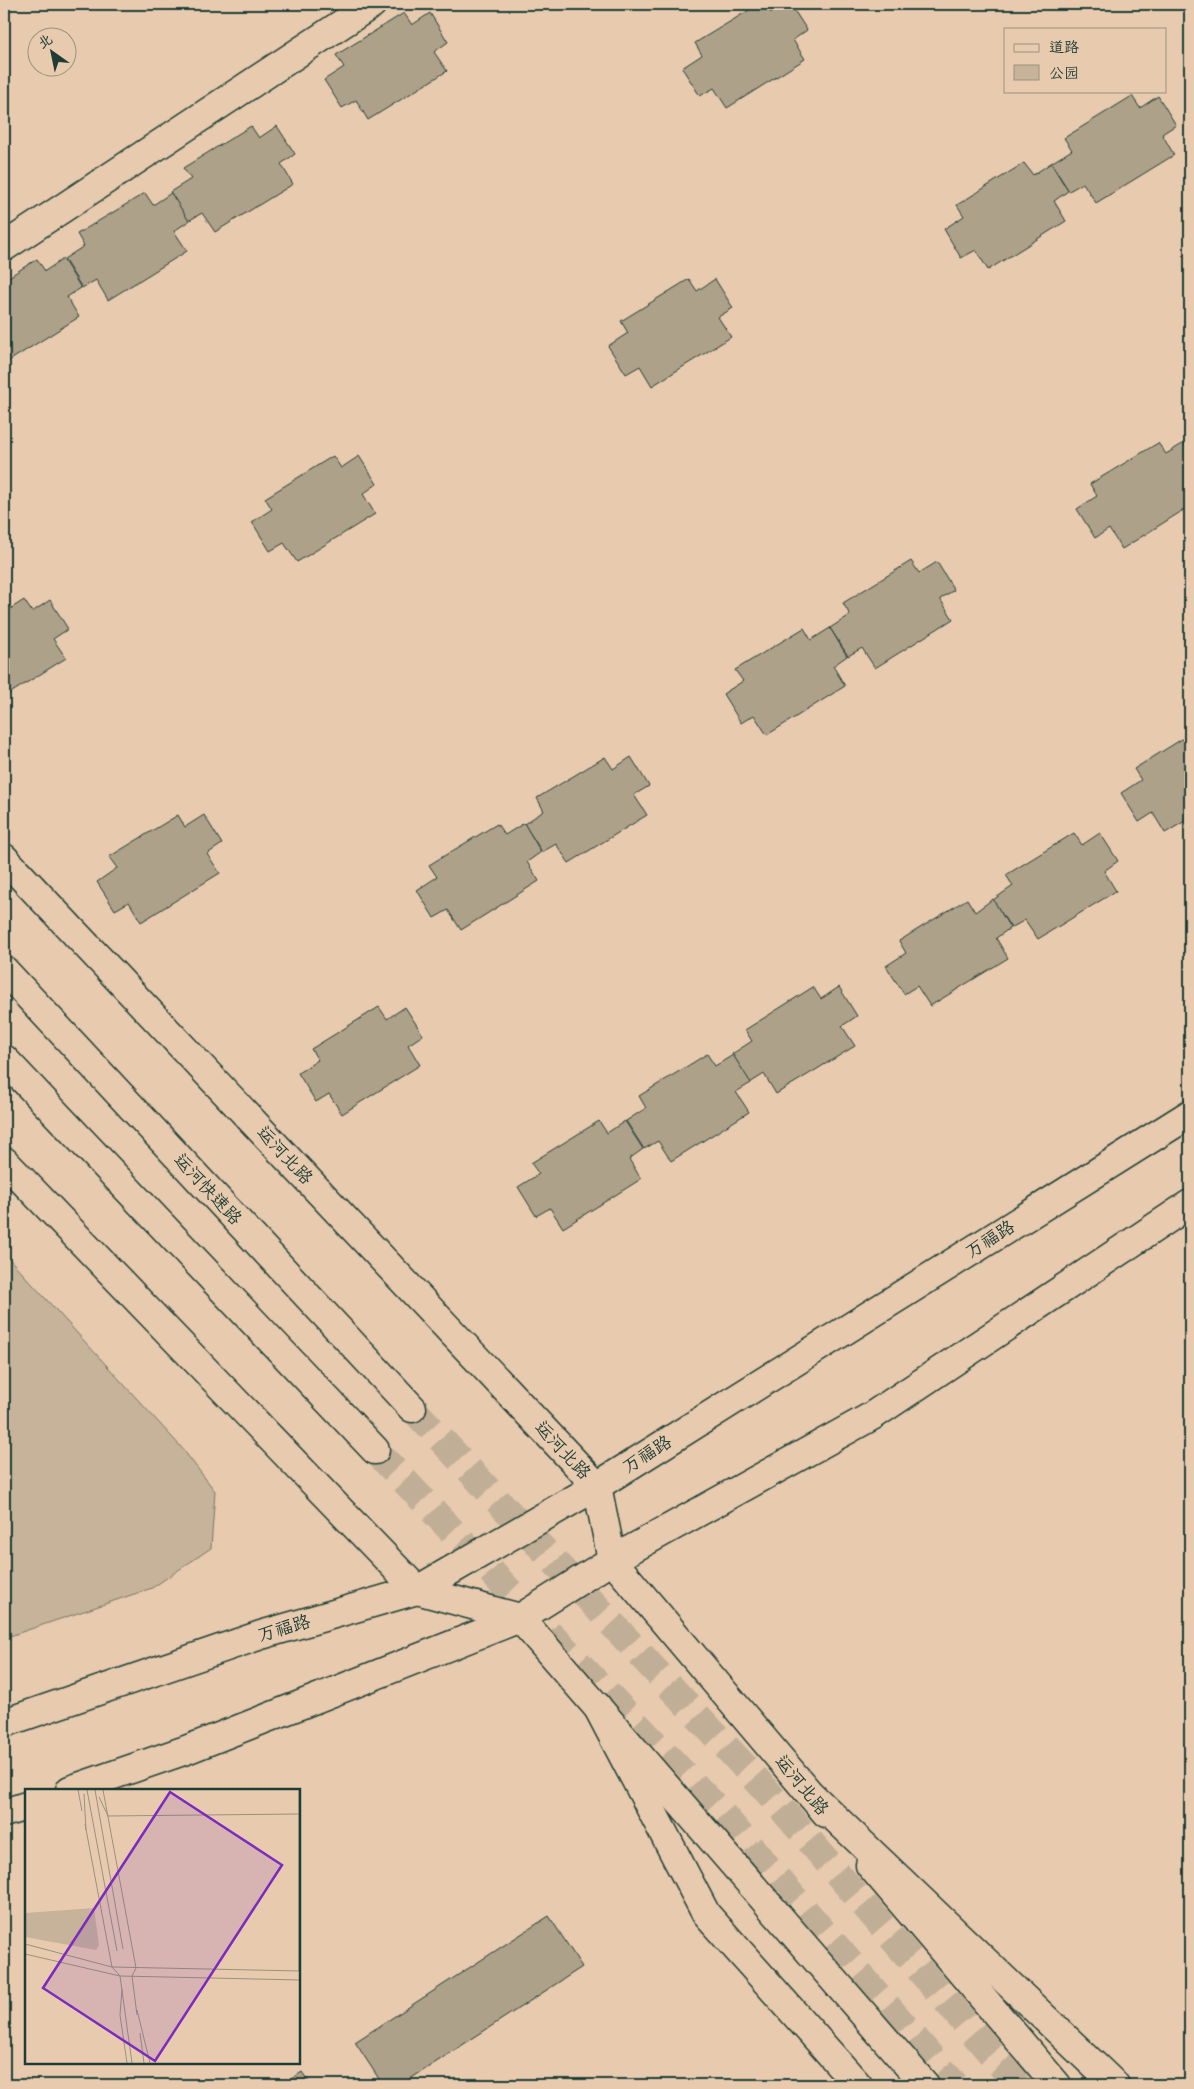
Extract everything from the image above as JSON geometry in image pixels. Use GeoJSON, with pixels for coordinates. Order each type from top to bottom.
{"type":"FeatureCollection","features":[{"type":"Feature","properties":{"kind":"main road"},"geometry":{"type":"LineString","coordinates":[[4,247],[372,4]]}},
{"type":"Feature","properties":{"kind":"main road","name":"运河北路"},"geometry":{"type":"LineString","coordinates":[[4,858],[597,1486],[612,1560],[1057,2085]]}},
{"type":"Feature","properties":{"kind":"main road","name":"运河快速路"},"geometry":{"type":"LineString","coordinates":[[4,970],[412,1408]]}},
{"type":"Feature","properties":{"kind":"main road"},"geometry":{"type":"LineString","coordinates":[[4,1059],[375,1450]]}},
{"type":"Feature","properties":{"kind":"main road","name":"万福路"},"geometry":{"type":"LineString","coordinates":[[4,1723],[261,1635],[417,1590],[597,1486],[1190,1114]]}},
{"type":"Feature","properties":{"kind":"main road"},"geometry":{"type":"LineString","coordinates":[[4,1160],[417,1590],[520,1618],[925,2085]]}},
{"type":"Feature","properties":{"kind":"main road"},"geometry":{"type":"LineString","coordinates":[[73,1789],[186,1750],[520,1618],[612,1560],[872,1416],[1190,1204]]}},
{"type":"Feature","properties":{"kind":"main road"},"geometry":{"type":"LineString","coordinates":[[597,1706],[706,1914],[858,2085]]}},
{"type":"Feature","properties":{"kind":"main road"},"geometry":{"type":"LineString","coordinates":[[811,1795],[1115,2085]]}},
{"type":"Feature","properties":{"kind":"main road"},"geometry":{"type":"LineString","coordinates":[[4,1813],[25,1806]]}},
{"type":"Feature","properties":{"kind":"green space"},"geometry":{"type":"Polygon","coordinates":[[[4,1253],[181,1447],[215,1491],[211,1548],[152,1588],[4,1638],[4,1253]]]}},
{"type":"Feature","properties":{"kind":"building"},"geometry":{"type":"Polygon","coordinates":[[[759,4],[765,4],[771,13],[785,4],[790,4],[807,30],[793,40],[805,59],[727,108],[714,88],[700,96],[682,68],[702,55],[695,43],[759,4]]]}},
{"type":"Feature","properties":{"kind":"building"},"geometry":{"type":"Polygon","coordinates":[[[404,13],[412,25],[430,13],[448,42],[434,52],[447,71],[368,120],[356,100],[342,108],[324,80],[344,67],[336,55],[404,13]]]}},
{"type":"Feature","properties":{"kind":"building"},"geometry":{"type":"Polygon","coordinates":[[[1132,96],[1140,108],[1158,96],[1176,125],[1162,134],[1174,155],[1096,203],[1083,183],[1069,191],[1051,163],[1072,150],[1064,138],[1132,96]]]}},
{"type":"Feature","properties":{"kind":"building"},"geometry":{"type":"Polygon","coordinates":[[[251,126],[259,138],[277,126],[295,154],[281,164],[293,184],[215,232],[202,213],[188,221],[170,192],[191,179],[183,168],[251,126]]]}},
{"type":"Feature","properties":{"kind":"building"},"geometry":{"type":"Polygon","coordinates":[[[1024,163],[1033,175],[1051,163],[1068,191],[1054,201],[1066,221],[988,270],[976,250],[961,258],[944,229],[964,216],[957,205],[1024,163]]]}},
{"type":"Feature","properties":{"kind":"building"},"geometry":{"type":"Polygon","coordinates":[[[145,193],[153,205],[171,193],[189,221],[174,231],[187,251],[108,300],[96,280],[82,288],[64,259],[84,246],[77,234],[145,193]]]}},
{"type":"Feature","properties":{"kind":"building"},"geometry":{"type":"Polygon","coordinates":[[[37,259],[45,271],[63,259],[81,288],[67,297],[79,317],[4,364],[4,280],[37,259]]]}},
{"type":"Feature","properties":{"kind":"building"},"geometry":{"type":"Polygon","coordinates":[[[689,279],[697,291],[715,279],[733,308],[718,317],[731,337],[652,386],[640,366],[626,374],[608,346],[628,333],[621,321],[689,279]]]}},
{"type":"Feature","properties":{"kind":"building"},"geometry":{"type":"Polygon","coordinates":[[[1190,439],[1190,452],[1185,443],[1190,439]]]}},
{"type":"Feature","properties":{"kind":"building"},"geometry":{"type":"Polygon","coordinates":[[[1158,443],[1166,454],[1184,443],[1190,454],[1190,479],[1187,481],[1190,486],[1190,506],[1122,549],[1109,529],[1095,538],[1077,509],[1097,496],[1090,484],[1158,443]]]}},
{"type":"Feature","properties":{"kind":"building"},"geometry":{"type":"Polygon","coordinates":[[[333,456],[341,468],[359,456],[377,484],[363,494],[375,514],[297,562],[284,543],[270,551],[252,522],[272,509],[265,498],[333,456]]]}},
{"type":"Feature","properties":{"kind":"building"},"geometry":{"type":"Polygon","coordinates":[[[911,561],[919,573],[937,562],[954,590],[940,599],[953,619],[875,668],[862,648],[848,656],[830,628],[850,615],[843,603],[911,561]]]}},
{"type":"Feature","properties":{"kind":"building"},"geometry":{"type":"Polygon","coordinates":[[[24,600],[32,612],[50,600],[68,629],[53,639],[66,658],[4,697],[4,613],[24,600]]]}},
{"type":"Feature","properties":{"kind":"building"},"geometry":{"type":"Polygon","coordinates":[[[804,628],[811,640],[830,628],[847,656],[833,666],[845,686],[767,735],[754,715],[741,723],[723,694],[743,681],[735,670],[804,628]]]}},
{"type":"Feature","properties":{"kind":"building"},"geometry":{"type":"Polygon","coordinates":[[[1190,734],[1190,818],[1165,833],[1153,813],[1139,822],[1121,793],[1141,780],[1134,769],[1190,734]]]}},
{"type":"Feature","properties":{"kind":"building"},"geometry":{"type":"Polygon","coordinates":[[[605,757],[613,769],[631,757],[649,786],[634,795],[647,815],[569,863],[556,844],[542,852],[524,824],[544,811],[537,798],[605,757]]]}},
{"type":"Feature","properties":{"kind":"building"},"geometry":{"type":"Polygon","coordinates":[[[178,815],[185,827],[204,815],[222,844],[207,854],[220,873],[141,922],[129,902],[115,910],[97,882],[117,868],[109,857],[178,815]]]}},
{"type":"Feature","properties":{"kind":"building"},"geometry":{"type":"Polygon","coordinates":[[[524,823],[541,852],[527,862],[539,881],[461,930],[448,910],[434,918],[417,890],[437,877],[429,865],[497,824],[505,835],[524,823]]]}},
{"type":"Feature","properties":{"kind":"building"},"geometry":{"type":"Polygon","coordinates":[[[1074,833],[1082,845],[1100,833],[1118,861],[1104,871],[1116,891],[1038,939],[1025,920],[1011,928],[993,900],[1013,886],[1006,875],[1074,833]]]}},
{"type":"Feature","properties":{"kind":"building"},"geometry":{"type":"Polygon","coordinates":[[[967,899],[975,912],[993,899],[1010,928],[996,938],[1008,958],[930,1006],[917,986],[904,994],[886,966],[906,953],[899,941],[967,899]]]}},
{"type":"Feature","properties":{"kind":"building"},"geometry":{"type":"Polygon","coordinates":[[[813,987],[821,999],[839,987],[857,1016],[842,1026],[855,1046],[776,1094],[764,1074],[750,1083],[732,1054],[752,1041],[745,1030],[813,987]]]}},
{"type":"Feature","properties":{"kind":"building"},"geometry":{"type":"Polygon","coordinates":[[[379,1007],[387,1019],[405,1007],[423,1035],[408,1045],[420,1065],[342,1114],[329,1094],[316,1102],[298,1073],[318,1060],[311,1049],[379,1007]]]}},
{"type":"Feature","properties":{"kind":"building"},"geometry":{"type":"Polygon","coordinates":[[[707,1054],[715,1066],[733,1055],[751,1083],[736,1092],[749,1112],[671,1161],[658,1141],[644,1149],[626,1121],[646,1108],[639,1096],[707,1054]]]}},
{"type":"Feature","properties":{"kind":"building"},"geometry":{"type":"Polygon","coordinates":[[[599,1121],[607,1133],[625,1121],[643,1149],[629,1159],[641,1179],[563,1228],[550,1208],[536,1216],[518,1187],[539,1174],[531,1163],[599,1121]]]}},
{"type":"Feature","properties":{"kind":"building"},"geometry":{"type":"Polygon","coordinates":[[[549,1916],[582,1967],[401,2085],[383,2085],[355,2042],[549,1916]]]}},
{"type":"Feature","properties":{"kind":"building"},"geometry":{"type":"Polygon","coordinates":[[[302,2072],[311,2085],[282,2085],[302,2072]]]}},
{"type":"Feature","properties":{"kind":"tunnel"},"geometry":{"type":"LineString","coordinates":[[412,1408],[767,1791],[1018,2085]]}},
{"type":"Feature","properties":{"kind":"tunnel"},"geometry":{"type":"LineString","coordinates":[[375,1450],[722,1814],[955,2085]]}}]}
